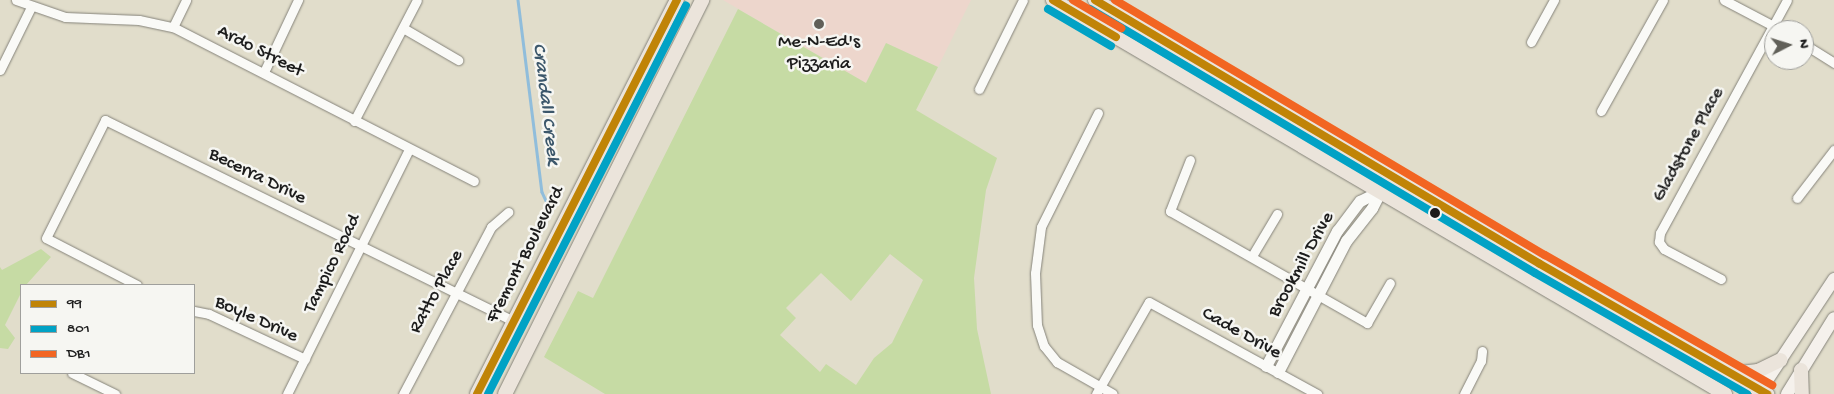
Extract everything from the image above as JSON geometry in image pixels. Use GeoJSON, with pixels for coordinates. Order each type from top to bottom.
{"type":"FeatureCollection","features":[{"type":"Feature","properties":{"kind":"main road","name":"Fremont Boulevard"},"geometry":{"type":"LineString","coordinates":[[477,394],[676,0]]}},
{"type":"Feature","properties":{"kind":"main road"},"geometry":{"type":"LineString","coordinates":[[505,394],[702,0]]}},
{"type":"Feature","properties":{"kind":"main road"},"geometry":{"type":"LineString","coordinates":[[1054,0],[1719,392]]}},
{"type":"Feature","properties":{"kind":"main road"},"geometry":{"type":"LineString","coordinates":[[1095,0],[1762,393],[1781,360],[1834,279]]}},
{"type":"Feature","properties":{"kind":"main road"},"geometry":{"type":"LineString","coordinates":[[1787,394],[1834,318]]}},
{"type":"Feature","properties":{"kind":"main road"},"geometry":{"type":"LineString","coordinates":[[1732,374],[1758,371],[1781,360]]}},
{"type":"Feature","properties":{"kind":"main road"},"geometry":{"type":"LineString","coordinates":[[1802,370],[1802,394]]}},
{"type":"Feature","properties":{"kind":"street","name":"Ardo Street"},"geometry":{"type":"LineString","coordinates":[[16,0],[31,8],[65,17],[139,20],[173,27],[474,181]]}},
{"type":"Feature","properties":{"kind":"street"},"geometry":{"type":"LineString","coordinates":[[173,27],[186,0]]}},
{"type":"Feature","properties":{"kind":"street"},"geometry":{"type":"LineString","coordinates":[[264,72],[298,0]]}},
{"type":"Feature","properties":{"kind":"street"},"geometry":{"type":"LineString","coordinates":[[354,120],[417,0]]}},
{"type":"Feature","properties":{"kind":"street"},"geometry":{"type":"LineString","coordinates":[[979,89],[1023,0]]}},
{"type":"Feature","properties":{"kind":"street"},"geometry":{"type":"LineString","coordinates":[[1530,42],[1554,0]]}},
{"type":"Feature","properties":{"kind":"street"},"geometry":{"type":"LineString","coordinates":[[1601,110],[1663,0]]}},
{"type":"Feature","properties":{"kind":"street"},"geometry":{"type":"LineString","coordinates":[[1724,0],[1764,20]]}},
{"type":"Feature","properties":{"kind":"street","name":"Gladstone Place"},"geometry":{"type":"LineString","coordinates":[[1776,20],[1787,0]]}},
{"type":"Feature","properties":{"kind":"street"},"geometry":{"type":"LineString","coordinates":[[0,70],[31,8]]}},
{"type":"Feature","properties":{"kind":"street"},"geometry":{"type":"LineString","coordinates":[[402,28],[458,60]]}},
{"type":"Feature","properties":{"kind":"street","name":"Gladstone Place"},"geometry":{"type":"LineString","coordinates":[[1721,280],[1664,250],[1659,242],[1660,233],[1764,42]]}},
{"type":"Feature","properties":{"kind":"street"},"geometry":{"type":"LineString","coordinates":[[1814,50],[1834,63]]}},
{"type":"Feature","properties":{"kind":"street"},"geometry":{"type":"LineString","coordinates":[[1098,113],[1041,227],[1035,273],[1037,325],[1044,346],[1056,362],[1098,390],[1113,394]]}},
{"type":"Feature","properties":{"kind":"street","name":"Becerra Drive"},"geometry":{"type":"LineString","coordinates":[[135,284],[46,238],[105,120],[513,321]]}},
{"type":"Feature","properties":{"kind":"street","name":"Tampico Road"},"geometry":{"type":"LineString","coordinates":[[288,394],[409,149]]}},
{"type":"Feature","properties":{"kind":"street"},"geometry":{"type":"LineString","coordinates":[[1797,198],[1834,150]]}},
{"type":"Feature","properties":{"kind":"street"},"geometry":{"type":"LineString","coordinates":[[1190,160],[1170,211],[1367,323],[1390,283]]}},
{"type":"Feature","properties":{"kind":"street","name":"Brookmill Drive"},"geometry":{"type":"LineString","coordinates":[[1278,372],[1314,292],[1337,231],[1360,201],[1378,192],[1389,174]]}},
{"type":"Feature","properties":{"kind":"street","name":"Ratto Place"},"geometry":{"type":"LineString","coordinates":[[403,394],[418,361],[457,293],[491,227],[508,212]]}},
{"type":"Feature","properties":{"kind":"street"},"geometry":{"type":"LineString","coordinates":[[1252,256],[1277,214]]}},
{"type":"Feature","properties":{"kind":"street","name":"Brookmill Drive"},"geometry":{"type":"LineString","coordinates":[[1266,366],[1314,292]]}},
{"type":"Feature","properties":{"kind":"street","name":"Cade Drive"},"geometry":{"type":"LineString","coordinates":[[1098,390],[1149,302],[1317,394]]}},
{"type":"Feature","properties":{"kind":"street","name":"Boyle Drive"},"geometry":{"type":"LineString","coordinates":[[195,311],[209,314],[305,359]]}},
{"type":"Feature","properties":{"kind":"street"},"geometry":{"type":"LineString","coordinates":[[1464,394],[1481,361],[1482,352]]}},
{"type":"Feature","properties":{"kind":"street"},"geometry":{"type":"LineString","coordinates":[[73,374],[96,390],[115,394]]}},
{"type":"Feature","properties":{"kind":"shaded area"},"geometry":{"type":"Polygon","coordinates":[[[723,0],[971,0],[938,67],[886,43],[866,83],[723,0]]]}},
{"type":"Feature","properties":{"kind":"green space"},"geometry":{"type":"Polygon","coordinates":[[[738,9],[866,83],[886,43],[938,67],[916,110],[997,158],[986,190],[974,278],[977,329],[991,394],[605,394],[544,357],[578,291],[593,298],[738,9]],[[890,254],[851,301],[821,273],[786,308],[796,318],[780,335],[820,372],[826,364],[856,385],[874,358],[892,343],[923,280],[890,254]]]}},
{"type":"Feature","properties":{"kind":"green space"},"geometry":{"type":"Polygon","coordinates":[[[41,249],[51,257],[27,284],[20,284],[20,295],[5,325],[15,338],[8,349],[0,348],[0,267],[2,270],[41,249]]]}},
{"type":"Feature","properties":{"kind":"waterway","name":"Crandall Creek"},"geometry":{"type":"LineString","coordinates":[[518,0],[542,192],[550,209]]}},
{"type":"Feature","properties":{"kind":"transit line","name":"99"},"geometry":{"type":"LineString","coordinates":[[477,394],[677,0]]}},
{"type":"Feature","properties":{"kind":"transit line","name":"99"},"geometry":{"type":"LineString","coordinates":[[1053,0],[1116,37]]}},
{"type":"Feature","properties":{"kind":"transit line","name":"DB1"},"geometry":{"type":"LineString","coordinates":[[1073,0],[1121,28]]}},
{"type":"Feature","properties":{"kind":"transit line","name":"99"},"geometry":{"type":"LineString","coordinates":[[1095,0],[1540,264],[1767,394]]}},
{"type":"Feature","properties":{"kind":"transit line","name":"DB1"},"geometry":{"type":"LineString","coordinates":[[1115,0],[1545,255],[1772,385]]}},
{"type":"Feature","properties":{"kind":"transit line","name":"801"},"geometry":{"type":"LineString","coordinates":[[488,394],[686,5]]}},
{"type":"Feature","properties":{"kind":"transit line","name":"801"},"geometry":{"type":"LineString","coordinates":[[1048,9],[1111,46]]}},
{"type":"Feature","properties":{"kind":"transit line","name":"801"},"geometry":{"type":"LineString","coordinates":[[1090,9],[1535,273],[1747,394]]}},
{"type":"Feature","properties":{"kind":"place","name":"Me-N-Ed's Pizzaria"},"geometry":{"type":"Point","coordinates":[819,24]}}]}
